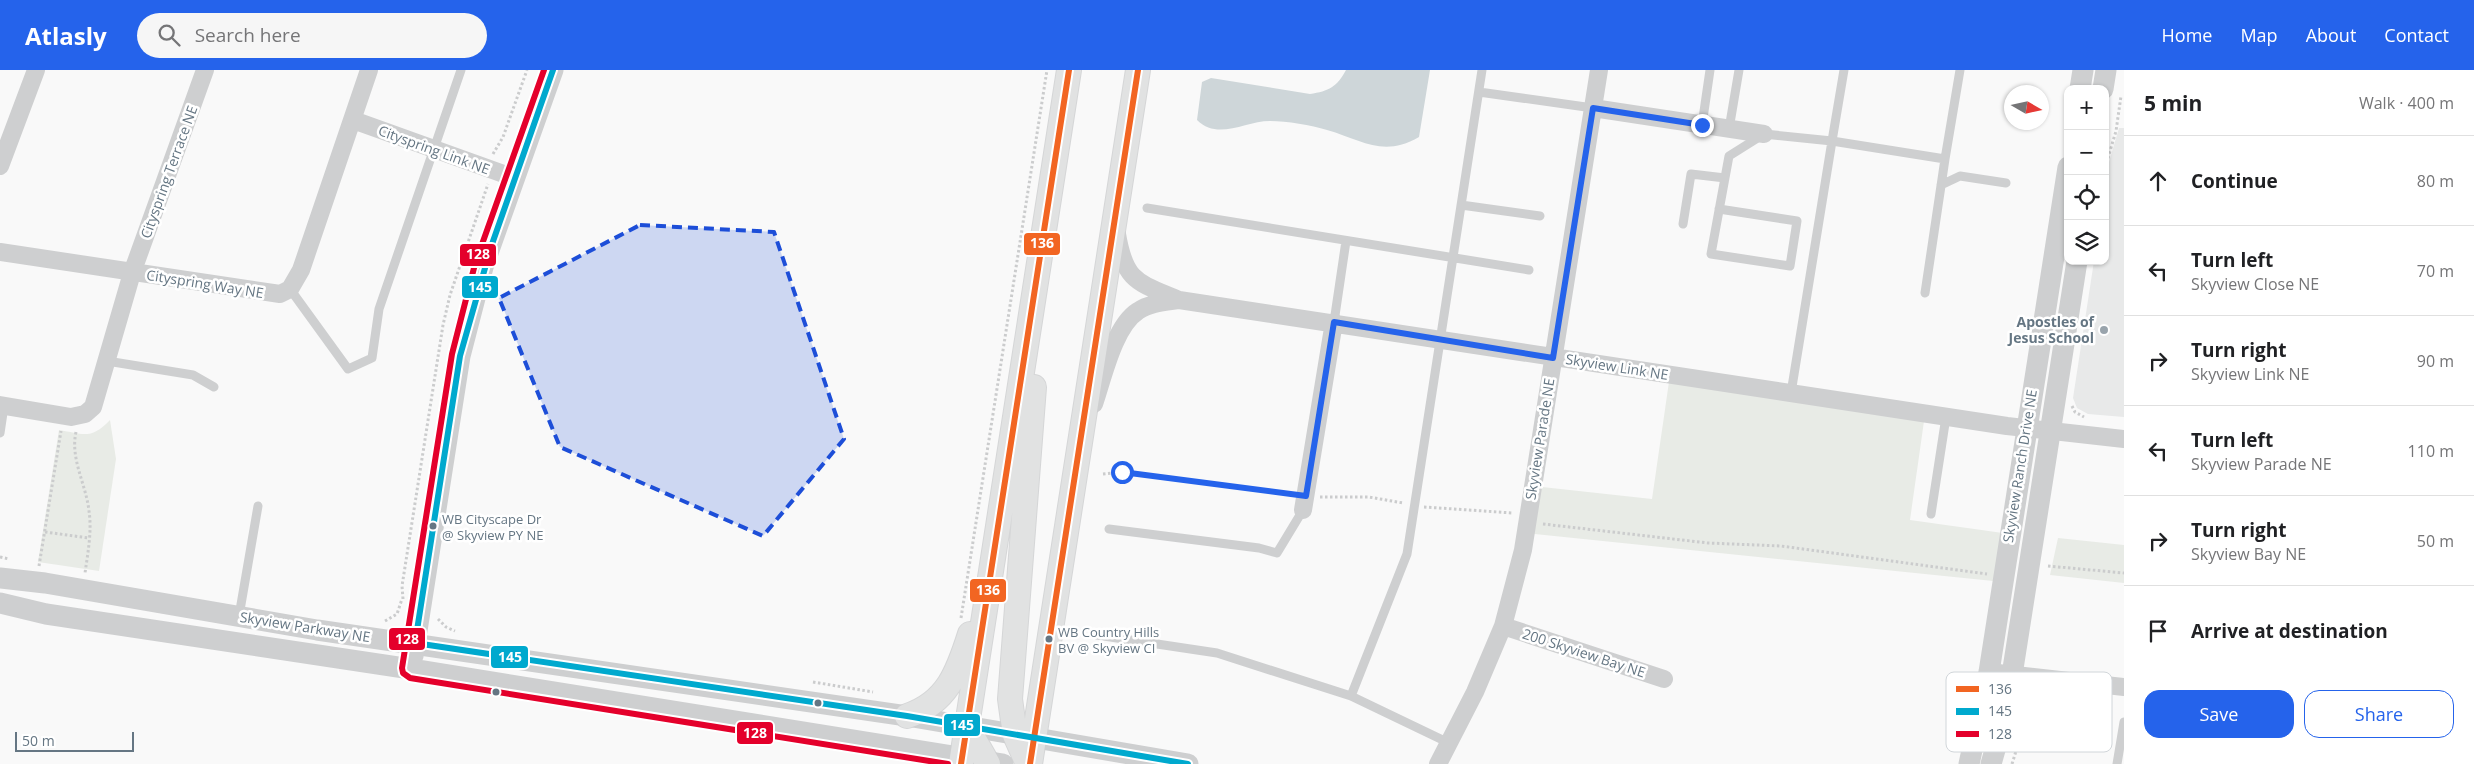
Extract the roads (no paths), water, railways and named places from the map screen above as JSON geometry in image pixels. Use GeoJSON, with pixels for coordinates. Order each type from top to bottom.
{"type":"FeatureCollection","features":[{"type":"Feature","properties":{"kind":"main road"},"geometry":{"type":"LineString","coordinates":[[961,761],[1069,70]]}},
{"type":"Feature","properties":{"kind":"main road"},"geometry":{"type":"LineString","coordinates":[[1130,70],[1130,124]]}},
{"type":"Feature","properties":{"kind":"main road"},"geometry":{"type":"LineString","coordinates":[[1025,736],[1083,434],[1138,70]]}},
{"type":"Feature","properties":{"kind":"main road"},"geometry":{"type":"LineString","coordinates":[[1029,764],[1025,736],[1010,699],[1048,211]]}},
{"type":"Feature","properties":{"kind":"main road"},"geometry":{"type":"LineString","coordinates":[[907,716],[923,711],[936,703],[950,683],[963,657],[991,570]]}},
{"type":"Feature","properties":{"kind":"main road"},"geometry":{"type":"LineString","coordinates":[[967,727],[993,763]]}},
{"type":"Feature","properties":{"kind":"street"},"geometry":{"type":"LineString","coordinates":[[0,166],[36,70]]}},
{"type":"Feature","properties":{"kind":"street","name":"Cityspring Terrace NE"},"geometry":{"type":"LineString","coordinates":[[2,406],[71,416],[85,414],[93,407],[132,273],[205,70]]}},
{"type":"Feature","properties":{"kind":"street"},"geometry":{"type":"LineString","coordinates":[[290,289],[301,270],[370,70]]}},
{"type":"Feature","properties":{"kind":"street"},"geometry":{"type":"LineString","coordinates":[[412,669],[460,356],[483,267],[553,70]]}},
{"type":"Feature","properties":{"kind":"street","name":"Skyview Parade NE"},"geometry":{"type":"LineString","coordinates":[[1438,764],[1475,692],[1503,626],[1528,523],[1599,70]]}},
{"type":"Feature","properties":{"kind":"street"},"geometry":{"type":"LineString","coordinates":[[2081,85],[2083,70]]}},
{"type":"Feature","properties":{"kind":"street"},"geometry":{"type":"LineString","coordinates":[[2106,70],[2112,90]]}},
{"type":"Feature","properties":{"kind":"street"},"geometry":{"type":"LineString","coordinates":[[1593,108],[1764,134]]}},
{"type":"Feature","properties":{"kind":"street","name":"Cityspring Link NE"},"geometry":{"type":"LineString","coordinates":[[353,120],[515,178]]}},
{"type":"Feature","properties":{"kind":"street","name":"Skyview Ranch Drive NE"},"geometry":{"type":"LineString","coordinates":[[1989,672],[2067,175]]}},
{"type":"Feature","properties":{"kind":"street","name":"Skyview Link NE"},"geometry":{"type":"LineString","coordinates":[[1115,222],[1123,264],[1131,275],[1147,286],[1178,300],[1334,322],[1553,358],[1946,417],[2124,439]]}},
{"type":"Feature","properties":{"kind":"street","name":"Cityspring Way NE"},"geometry":{"type":"LineString","coordinates":[[0,252],[272,294],[280,294],[290,289]]}},
{"type":"Feature","properties":{"kind":"street","name":"Skyview Ranch Drive NE"},"geometry":{"type":"LineString","coordinates":[[2012,672],[2076,265]]}},
{"type":"Feature","properties":{"kind":"street","name":"Skyview Link NE"},"geometry":{"type":"LineString","coordinates":[[1083,434],[1118,336],[1128,320],[1138,311],[1150,305],[1178,300]]}},
{"type":"Feature","properties":{"kind":"street"},"geometry":{"type":"LineString","coordinates":[[1305,503],[1334,322]]}},
{"type":"Feature","properties":{"kind":"street","name":"Skyview Parkway NE"},"geometry":{"type":"LineString","coordinates":[[0,578],[45,583],[317,630],[907,716],[1188,764]]}},
{"type":"Feature","properties":{"kind":"street","name":"Skyview Parkway NE"},"geometry":{"type":"LineString","coordinates":[[0,603],[46,614],[412,669],[961,761],[993,763]]}},
{"type":"Feature","properties":{"kind":"street","name":"200 Skyview Bay NE"},"geometry":{"type":"LineString","coordinates":[[1503,626],[1664,679]]}},
{"type":"Feature","properties":{"kind":"lane"},"geometry":{"type":"LineString","coordinates":[[290,289],[348,369],[372,358],[380,309],[461,70]]}},
{"type":"Feature","properties":{"kind":"lane"},"geometry":{"type":"LineString","coordinates":[[1351,696],[1407,554],[1482,70]]}},
{"type":"Feature","properties":{"kind":"lane"},"geometry":{"type":"LineString","coordinates":[[1702,125],[1710,70]]}},
{"type":"Feature","properties":{"kind":"lane"},"geometry":{"type":"LineString","coordinates":[[1729,129],[1739,70]]}},
{"type":"Feature","properties":{"kind":"lane"},"geometry":{"type":"LineString","coordinates":[[1792,393],[1844,70]]}},
{"type":"Feature","properties":{"kind":"lane"},"geometry":{"type":"LineString","coordinates":[[1925,293],[1960,70]]}},
{"type":"Feature","properties":{"kind":"lane"},"geometry":{"type":"LineString","coordinates":[[1479,92],[1593,108]]}},
{"type":"Feature","properties":{"kind":"lane"},"geometry":{"type":"LineString","coordinates":[[1719,209],[1797,221],[1790,266],[1711,254],[1719,209],[1729,156],[1764,134],[1832,141],[1945,160]]}},
{"type":"Feature","properties":{"kind":"lane"},"geometry":{"type":"LineString","coordinates":[[1683,224],[1691,174],[1725,178]]}},
{"type":"Feature","properties":{"kind":"lane"},"geometry":{"type":"LineString","coordinates":[[1941,185],[1960,176],[2006,183]]}},
{"type":"Feature","properties":{"kind":"lane"},"geometry":{"type":"LineString","coordinates":[[1461,205],[1540,216]]}},
{"type":"Feature","properties":{"kind":"lane"},"geometry":{"type":"LineString","coordinates":[[1147,208],[1529,270]]}},
{"type":"Feature","properties":{"kind":"lane"},"geometry":{"type":"LineString","coordinates":[[1334,322],[1346,241]]}},
{"type":"Feature","properties":{"kind":"lane"},"geometry":{"type":"LineString","coordinates":[[107,361],[193,375],[214,387]]}},
{"type":"Feature","properties":{"kind":"lane"},"geometry":{"type":"LineString","coordinates":[[0,434],[2,406]]}},
{"type":"Feature","properties":{"kind":"lane"},"geometry":{"type":"LineString","coordinates":[[1931,514],[1946,417]]}},
{"type":"Feature","properties":{"kind":"lane"},"geometry":{"type":"LineString","coordinates":[[1109,529],[1260,548],[1277,553],[1305,503]]}},
{"type":"Feature","properties":{"kind":"lane"},"geometry":{"type":"LineString","coordinates":[[239,616],[258,506]]}},
{"type":"Feature","properties":{"kind":"lane"},"geometry":{"type":"LineString","coordinates":[[1097,635],[1217,653],[1351,696],[1449,743]]}},
{"type":"Feature","properties":{"kind":"lane"},"geometry":{"type":"LineString","coordinates":[[2118,764],[2124,722]]}},
{"type":"Feature","properties":{"kind":"place","name":"Apostles of Jesus School"},"geometry":{"type":"Point","coordinates":[2104,330]}},
{"type":"Feature","properties":{"kind":"place","name":"WB Cityscape Dr @ Skyview PY NE"},"geometry":{"type":"Point","coordinates":[433,526]}},
{"type":"Feature","properties":{"kind":"place","name":"WB Country Hills BV @ Skyview CI"},"geometry":{"type":"Point","coordinates":[1049,639]}}]}
